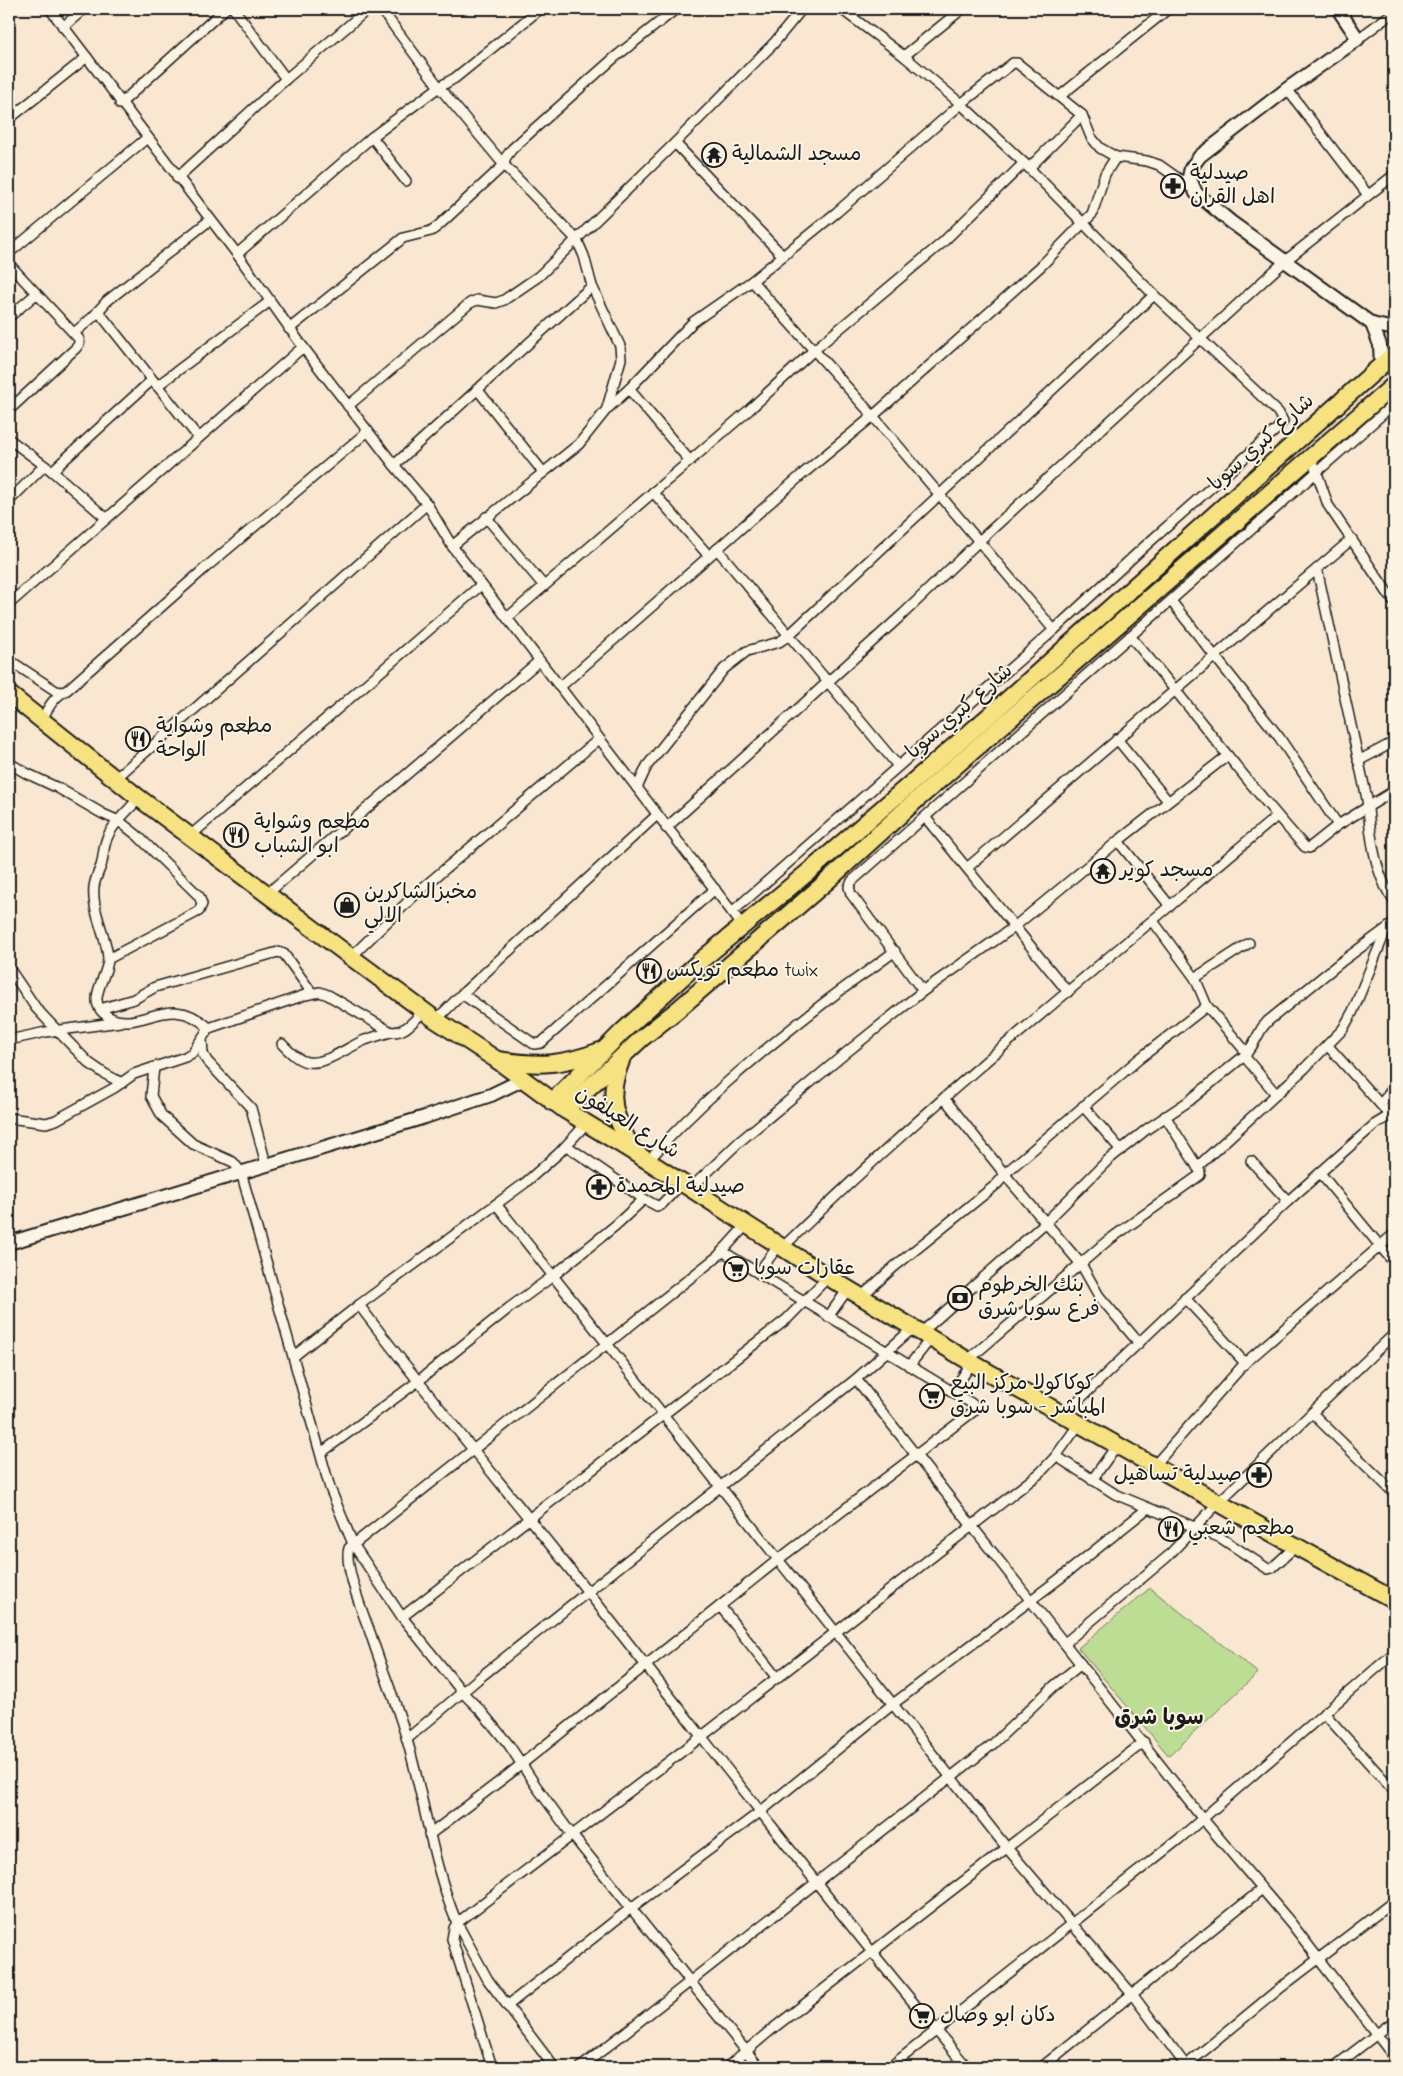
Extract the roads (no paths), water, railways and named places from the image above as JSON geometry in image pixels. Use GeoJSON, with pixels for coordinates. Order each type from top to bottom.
{"type":"FeatureCollection","features":[{"type":"Feature","properties":{"kind":"highway","name":"شارع كبري سوبا"},"geometry":{"type":"LineString","coordinates":[[559,1106],[604,1050],[663,994],[742,925],[812,869],[997,709],[1394,354]]}},
{"type":"Feature","properties":{"kind":"highway","name":"شارع كبري سوبا"},"geometry":{"type":"LineString","coordinates":[[559,1106],[623,1056],[682,1006],[825,883],[913,804],[1314,464],[1394,386]]}},
{"type":"Feature","properties":{"kind":"highway","name":"شارع العيلفون"},"geometry":{"type":"LineString","coordinates":[[9,694],[140,798],[351,957],[559,1106],[828,1277],[922,1333],[1117,1446],[1296,1546],[1392,1594]]}},
{"type":"Feature","properties":{"kind":"highway"},"geometry":{"type":"LineString","coordinates":[[812,869],[825,883]]}},
{"type":"Feature","properties":{"kind":"highway"},"geometry":{"type":"LineString","coordinates":[[497,1060],[552,1065],[570,1062],[604,1050]]}},
{"type":"Feature","properties":{"kind":"highway"},"geometry":{"type":"LineString","coordinates":[[623,1056],[614,1080],[612,1095],[618,1121],[634,1152]]}},
{"type":"Feature","properties":{"kind":"street"},"geometry":{"type":"LineString","coordinates":[[50,9],[120,104],[236,254],[289,329],[394,465],[427,504],[452,546],[481,585],[742,925]]}},
{"type":"Feature","properties":{"kind":"street"},"geometry":{"type":"LineString","coordinates":[[63,27],[84,9]]}},
{"type":"Feature","properties":{"kind":"street"},"geometry":{"type":"LineString","coordinates":[[120,104],[225,9]]}},
{"type":"Feature","properties":{"kind":"street"},"geometry":{"type":"LineString","coordinates":[[234,9],[286,79]]}},
{"type":"Feature","properties":{"kind":"street"},"geometry":{"type":"LineString","coordinates":[[178,178],[286,79],[368,9]]}},
{"type":"Feature","properties":{"kind":"street"},"geometry":{"type":"LineString","coordinates":[[383,9],[439,87],[504,165],[577,240],[584,256],[592,286],[620,346],[621,359],[607,409]]}},
{"type":"Feature","properties":{"kind":"street"},"geometry":{"type":"LineString","coordinates":[[236,254],[372,137],[439,87],[455,78],[540,9]]}},
{"type":"Feature","properties":{"kind":"street"},"geometry":{"type":"LineString","coordinates":[[289,329],[403,238],[431,231],[438,226],[504,165],[506,157],[512,149],[614,58],[676,9]]}},
{"type":"Feature","properties":{"kind":"street"},"geometry":{"type":"LineString","coordinates":[[348,406],[470,303],[484,300],[496,303],[504,300],[540,276],[676,143],[774,43],[802,9]]}},
{"type":"Feature","properties":{"kind":"street"},"geometry":{"type":"LineString","coordinates":[[732,912],[1054,630],[1278,428],[1283,421],[1278,412],[1154,295],[1026,165],[961,104],[904,56],[841,9]]}},
{"type":"Feature","properties":{"kind":"street"},"geometry":{"type":"LineString","coordinates":[[904,56],[962,9]]}},
{"type":"Feature","properties":{"kind":"street"},"geometry":{"type":"LineString","coordinates":[[1060,96],[1168,9]]}},
{"type":"Feature","properties":{"kind":"street"},"geometry":{"type":"LineString","coordinates":[[1338,9],[1358,39]]}},
{"type":"Feature","properties":{"kind":"street"},"geometry":{"type":"LineString","coordinates":[[1193,189],[1189,178],[1191,168],[1196,159],[1394,12]]}},
{"type":"Feature","properties":{"kind":"street"},"geometry":{"type":"LineString","coordinates":[[9,119],[87,57]]}},
{"type":"Feature","properties":{"kind":"street"},"geometry":{"type":"LineString","coordinates":[[452,546],[579,444],[607,409],[694,322],[752,281],[837,212],[961,104],[1013,63],[1017,63],[1082,115],[1093,141],[1116,157],[1153,162],[1193,189],[1231,222],[1372,324],[1394,329]]}},
{"type":"Feature","properties":{"kind":"street"},"geometry":{"type":"LineString","coordinates":[[1288,89],[1368,195]]}},
{"type":"Feature","properties":{"kind":"street"},"geometry":{"type":"LineString","coordinates":[[506,618],[749,410],[814,350],[948,237],[1082,115]]}},
{"type":"Feature","properties":{"kind":"street"},"geometry":{"type":"LineString","coordinates":[[372,137],[406,181]]}},
{"type":"Feature","properties":{"kind":"street"},"geometry":{"type":"LineString","coordinates":[[9,253],[146,138]]}},
{"type":"Feature","properties":{"kind":"street"},"geometry":{"type":"LineString","coordinates":[[676,143],[782,256]]}},
{"type":"Feature","properties":{"kind":"street"},"geometry":{"type":"LineString","coordinates":[[560,687],[805,472],[873,416],[1034,272],[1092,214],[1105,174],[1116,157]]}},
{"type":"Feature","properties":{"kind":"street"},"geometry":{"type":"LineString","coordinates":[[666,828],[903,614],[978,542],[1285,261],[1394,175]]}},
{"type":"Feature","properties":{"kind":"street"},"geometry":{"type":"LineString","coordinates":[[74,333],[107,302],[210,220]]}},
{"type":"Feature","properties":{"kind":"street"},"geometry":{"type":"LineString","coordinates":[[9,264],[80,339],[79,344],[9,410]]}},
{"type":"Feature","properties":{"kind":"street"},"geometry":{"type":"LineString","coordinates":[[752,281],[873,416],[1054,630]]}},
{"type":"Feature","properties":{"kind":"street"},"geometry":{"type":"LineString","coordinates":[[394,465],[592,286]]}},
{"type":"Feature","properties":{"kind":"street"},"geometry":{"type":"LineString","coordinates":[[9,317],[36,294]]}},
{"type":"Feature","properties":{"kind":"street"},"geometry":{"type":"LineString","coordinates":[[637,788],[647,766],[724,669],[747,651],[779,642],[788,636],[1154,295]]}},
{"type":"Feature","properties":{"kind":"street"},"geometry":{"type":"LineString","coordinates":[[9,501],[155,383],[269,302]]}},
{"type":"Feature","properties":{"kind":"street"},"geometry":{"type":"LineString","coordinates":[[98,311],[198,437]]}},
{"type":"Feature","properties":{"kind":"street"},"geometry":{"type":"LineString","coordinates":[[1372,324],[1380,345],[1381,366]]}},
{"type":"Feature","properties":{"kind":"street"},"geometry":{"type":"LineString","coordinates":[[9,604],[303,347]]}},
{"type":"Feature","properties":{"kind":"street"},"geometry":{"type":"LineString","coordinates":[[477,389],[543,472]]}},
{"type":"Feature","properties":{"kind":"street"},"geometry":{"type":"LineString","coordinates":[[629,389],[690,461]]}},
{"type":"Feature","properties":{"kind":"street"},"geometry":{"type":"LineString","coordinates":[[923,991],[851,894],[849,887],[852,881],[1171,601],[1314,464],[1394,404]]}},
{"type":"Feature","properties":{"kind":"street"},"geometry":{"type":"LineString","coordinates":[[41,720],[50,703],[62,692],[67,690],[204,569],[368,431]]}},
{"type":"Feature","properties":{"kind":"street"},"geometry":{"type":"LineString","coordinates":[[9,439],[48,468],[106,518]]}},
{"type":"Feature","properties":{"kind":"street"},"geometry":{"type":"LineString","coordinates":[[1314,464],[1328,505],[1394,602]]}},
{"type":"Feature","properties":{"kind":"street"},"geometry":{"type":"LineString","coordinates":[[653,492],[709,556]]}},
{"type":"Feature","properties":{"kind":"street"},"geometry":{"type":"LineString","coordinates":[[116,779],[427,504]]}},
{"type":"Feature","properties":{"kind":"street"},"geometry":{"type":"LineString","coordinates":[[486,517],[544,586]]}},
{"type":"Feature","properties":{"kind":"street"},"geometry":{"type":"LineString","coordinates":[[967,868],[1352,539]]}},
{"type":"Feature","properties":{"kind":"street"},"geometry":{"type":"LineString","coordinates":[[717,549],[898,766]]}},
{"type":"Feature","properties":{"kind":"street"},"geometry":{"type":"LineString","coordinates":[[1317,569],[1379,868],[1386,889],[1394,902]]}},
{"type":"Feature","properties":{"kind":"street"},"geometry":{"type":"LineString","coordinates":[[190,836],[481,585]]}},
{"type":"Feature","properties":{"kind":"street"},"geometry":{"type":"LineString","coordinates":[[1171,601],[1279,737],[1338,825]]}},
{"type":"Feature","properties":{"kind":"street"},"geometry":{"type":"LineString","coordinates":[[1130,636],[1176,689],[1227,756],[1277,816],[1307,848],[1338,825],[1368,809],[1394,791]]}},
{"type":"Feature","properties":{"kind":"street"},"geometry":{"type":"LineString","coordinates":[[9,660],[62,692]]}},
{"type":"Feature","properties":{"kind":"street"},"geometry":{"type":"LineString","coordinates":[[268,893],[539,661]]}},
{"type":"Feature","properties":{"kind":"street"},"geometry":{"type":"LineString","coordinates":[[1118,738],[1168,801]]}},
{"type":"Feature","properties":{"kind":"street"},"geometry":{"type":"LineString","coordinates":[[351,957],[419,891],[599,739]]}},
{"type":"Feature","properties":{"kind":"street"},"geometry":{"type":"LineString","coordinates":[[1358,760],[1394,742]]}},
{"type":"Feature","properties":{"kind":"street"},"geometry":{"type":"LineString","coordinates":[[567,1146],[644,1199],[657,1206],[661,1205],[923,991],[1014,927],[1118,841],[1227,756]]}},
{"type":"Feature","properties":{"kind":"street"},"geometry":{"type":"LineString","coordinates":[[9,762],[26,773],[119,821],[138,836],[199,896],[202,904],[199,911],[192,916],[108,958]]}},
{"type":"Feature","properties":{"kind":"street"},"geometry":{"type":"LineString","coordinates":[[120,1022],[109,1017],[100,1008],[97,995],[108,958],[95,908],[93,887],[103,859],[108,834],[140,798]]}},
{"type":"Feature","properties":{"kind":"street"},"geometry":{"type":"LineString","coordinates":[[282,1044],[297,1058],[312,1062],[323,1060],[365,1040],[406,1029],[430,1015],[462,994],[657,816]]}},
{"type":"Feature","properties":{"kind":"street"},"geometry":{"type":"LineString","coordinates":[[758,1273],[781,1246],[1001,1047],[1277,816]]}},
{"type":"Feature","properties":{"kind":"street"},"geometry":{"type":"LineString","coordinates":[[925,817],[1068,992]]}},
{"type":"Feature","properties":{"kind":"street"},"geometry":{"type":"LineString","coordinates":[[1118,841],[1170,906]]}},
{"type":"Feature","properties":{"kind":"street"},"geometry":{"type":"LineString","coordinates":[[462,994],[534,1044],[540,1042],[715,889]]}},
{"type":"Feature","properties":{"kind":"street"},"geometry":{"type":"LineString","coordinates":[[1153,920],[1195,978],[1208,1006],[1276,1094]]}},
{"type":"Feature","properties":{"kind":"street"},"geometry":{"type":"LineString","coordinates":[[407,1739],[856,1379],[887,1352],[922,1333],[1046,1222],[1108,1160],[1165,1116],[1189,1101],[1245,1055],[1268,1021],[1341,962],[1394,923]]}},
{"type":"Feature","properties":{"kind":"street"},"geometry":{"type":"LineString","coordinates":[[1197,1167],[1328,1046],[1343,1029],[1350,1017],[1386,930]]}},
{"type":"Feature","properties":{"kind":"street"},"geometry":{"type":"LineString","coordinates":[[1195,978],[1249,943]]}},
{"type":"Feature","properties":{"kind":"street"},"geometry":{"type":"LineString","coordinates":[[648,1161],[697,1109],[734,1076],[817,1008],[895,951]]}},
{"type":"Feature","properties":{"kind":"street"},"geometry":{"type":"LineString","coordinates":[[100,1008],[134,999],[155,987],[278,952],[284,954],[312,993]]}},
{"type":"Feature","properties":{"kind":"street"},"geometry":{"type":"LineString","coordinates":[[9,968],[36,1008],[97,1069],[122,1083]]}},
{"type":"Feature","properties":{"kind":"street"},"geometry":{"type":"LineString","coordinates":[[9,1118],[46,1123],[56,1120],[122,1083],[134,1074],[192,1053],[209,1028],[312,993],[328,994],[391,1032]]}},
{"type":"Feature","properties":{"kind":"street"},"geometry":{"type":"LineString","coordinates":[[828,1317],[855,1293],[902,1261],[997,1184],[1005,1174],[1083,1106],[1139,1059],[1208,1006]]}},
{"type":"Feature","properties":{"kind":"street"},"geometry":{"type":"LineString","coordinates":[[9,1040],[179,1011],[196,1017],[209,1028]]}},
{"type":"Feature","properties":{"kind":"street"},"geometry":{"type":"LineString","coordinates":[[202,1038],[203,1054],[207,1061],[252,1108],[266,1164]]}},
{"type":"Feature","properties":{"kind":"street"},"geometry":{"type":"LineString","coordinates":[[1063,1415],[1288,1201],[1374,1125],[1392,1114],[1328,1046]]}},
{"type":"Feature","properties":{"kind":"street"},"geometry":{"type":"LineString","coordinates":[[154,1067],[151,1096],[162,1116],[193,1144],[233,1162],[241,1172],[330,1488],[353,1544],[402,1617],[463,1693],[500,1734],[572,1835],[758,2067]]}},
{"type":"Feature","properties":{"kind":"street"},"geometry":{"type":"LineString","coordinates":[[9,1243],[425,1117],[491,1095],[522,1080]]}},
{"type":"Feature","properties":{"kind":"street"},"geometry":{"type":"LineString","coordinates":[[1381,1104],[1394,1087]]}},
{"type":"Feature","properties":{"kind":"street"},"geometry":{"type":"LineString","coordinates":[[944,1098],[1081,1264],[1099,1296],[1139,1344]]}},
{"type":"Feature","properties":{"kind":"street"},"geometry":{"type":"LineString","coordinates":[[1083,1106],[1121,1150]]}},
{"type":"Feature","properties":{"kind":"street"},"geometry":{"type":"LineString","coordinates":[[952,1392],[970,1361],[1106,1242],[1199,1176],[1201,1172],[1165,1116]]}},
{"type":"Feature","properties":{"kind":"street"},"geometry":{"type":"LineString","coordinates":[[294,1356],[359,1305],[525,1183],[567,1146],[586,1123]]}},
{"type":"Feature","properties":{"kind":"street"},"geometry":{"type":"LineString","coordinates":[[1251,1162],[1288,1201]]}},
{"type":"Feature","properties":{"kind":"street"},"geometry":{"type":"LineString","coordinates":[[1320,1173],[1394,1263]]}},
{"type":"Feature","properties":{"kind":"street"},"geometry":{"type":"LineString","coordinates":[[321,1452],[418,1382],[616,1225],[644,1199]]}},
{"type":"Feature","properties":{"kind":"street"},"geometry":{"type":"LineString","coordinates":[[496,1204],[1007,1848],[1132,1994],[1186,2067],[1318,1958],[1394,1901]]}},
{"type":"Feature","properties":{"kind":"street"},"geometry":{"type":"LineString","coordinates":[[554,2067],[480,1967],[457,1923],[445,1892],[429,1835],[407,1739],[383,1674],[347,1559],[349,1548],[608,1344],[722,1251],[747,1224]]}},
{"type":"Feature","properties":{"kind":"street"},"geometry":{"type":"LineString","coordinates":[[1153,1466],[1245,1363],[1394,1234]]}},
{"type":"Feature","properties":{"kind":"street"},"geometry":{"type":"LineString","coordinates":[[429,1835],[778,1559],[974,1411],[974,1405],[722,1251]]}},
{"type":"Feature","properties":{"kind":"street"},"geometry":{"type":"LineString","coordinates":[[402,1617],[530,1520],[787,1319],[828,1277]]}},
{"type":"Feature","properties":{"kind":"street"},"geometry":{"type":"LineString","coordinates":[[1185,1298],[1245,1363]]}},
{"type":"Feature","properties":{"kind":"street"},"geometry":{"type":"LineString","coordinates":[[359,1305],[418,1382],[588,1592],[871,1953],[967,2067]]}},
{"type":"Feature","properties":{"kind":"street"},"geometry":{"type":"LineString","coordinates":[[909,1366],[922,1333]]}},
{"type":"Feature","properties":{"kind":"street"},"geometry":{"type":"LineString","coordinates":[[1065,1644],[1167,1558],[1218,1502],[1393,1339]]}},
{"type":"Feature","properties":{"kind":"street"},"geometry":{"type":"LineString","coordinates":[[856,1379],[1202,1818],[1318,1958],[1394,2057]]}},
{"type":"Feature","properties":{"kind":"street"},"geometry":{"type":"LineString","coordinates":[[1312,1413],[1394,1493]]}},
{"type":"Feature","properties":{"kind":"street"},"geometry":{"type":"LineString","coordinates":[[492,2067],[452,1939],[457,1923],[701,1737],[1040,1473],[1056,1456],[1079,1424]]}},
{"type":"Feature","properties":{"kind":"street"},"geometry":{"type":"LineString","coordinates":[[1092,1480],[1117,1446]]}},
{"type":"Feature","properties":{"kind":"street"},"geometry":{"type":"LineString","coordinates":[[1056,1456],[1121,1497],[1220,1538],[1270,1569],[1296,1546]]}},
{"type":"Feature","properties":{"kind":"street"},"geometry":{"type":"LineString","coordinates":[[507,2006],[631,1908],[760,1812],[893,1704],[1031,1600],[1148,1508]]}},
{"type":"Feature","properties":{"kind":"street"},"geometry":{"type":"LineString","coordinates":[[720,1606],[777,1678]]}},
{"type":"Feature","properties":{"kind":"street"},"geometry":{"type":"LineString","coordinates":[[890,2067],[1202,1818],[1394,1653]]}},
{"type":"Feature","properties":{"kind":"street"},"geometry":{"type":"LineString","coordinates":[[581,2067],[951,1778],[993,1744],[1054,1686],[1081,1664]]}},
{"type":"Feature","properties":{"kind":"street"},"geometry":{"type":"LineString","coordinates":[[1324,1713],[1394,1791]]}},
{"type":"Feature","properties":{"kind":"street"},"geometry":{"type":"LineString","coordinates":[[727,2067],[771,2030],[1144,1742]]}},
{"type":"Feature","properties":{"kind":"street"},"geometry":{"type":"LineString","coordinates":[[1042,2067],[1262,1889]]}},
{"type":"Feature","properties":{"kind":"street"},"geometry":{"type":"LineString","coordinates":[[1334,2067],[1394,2021]]}},
{"type":"Feature","properties":{"kind":"place","name":"مسجد الشمالية"},"geometry":{"type":"Point","coordinates":[714,155]}},
{"type":"Feature","properties":{"kind":"place","name":"صيدلية اهل القران"},"geometry":{"type":"Point","coordinates":[1173,186]}},
{"type":"Feature","properties":{"kind":"place","name":"مطعم وشواية الواحة"},"geometry":{"type":"Point","coordinates":[138,739]}},
{"type":"Feature","properties":{"kind":"place","name":"مطعم وشواية ابو الشباب"},"geometry":{"type":"Point","coordinates":[236,835]}},
{"type":"Feature","properties":{"kind":"place","name":"مسجد كوير"},"geometry":{"type":"Point","coordinates":[1103,871]}},
{"type":"Feature","properties":{"kind":"place","name":"مخبزالشاكرين الالي"},"geometry":{"type":"Point","coordinates":[347,905]}},
{"type":"Feature","properties":{"kind":"place","name":"مطعم تويكس twix"},"geometry":{"type":"Point","coordinates":[649,971]}},
{"type":"Feature","properties":{"kind":"place","name":"صيدلية المحمدة"},"geometry":{"type":"Point","coordinates":[599,1187]}},
{"type":"Feature","properties":{"kind":"place","name":"عقارات سوبا"},"geometry":{"type":"Point","coordinates":[736,1269]}},
{"type":"Feature","properties":{"kind":"place","name":"بنك الخرطوم فرع سوبا شرق"},"geometry":{"type":"Point","coordinates":[960,1298]}},
{"type":"Feature","properties":{"kind":"place","name":"كوكاكولا مركز البيع المباشر - سوبا شرق"},"geometry":{"type":"Point","coordinates":[932,1396]}},
{"type":"Feature","properties":{"kind":"place","name":"صيدلية تساهيل"},"geometry":{"type":"Point","coordinates":[1259,1475]}},
{"type":"Feature","properties":{"kind":"place","name":"مطعم شعبي"},"geometry":{"type":"Point","coordinates":[1171,1529]}},
{"type":"Feature","properties":{"kind":"place","name":"دكان ابو وصال"},"geometry":{"type":"Point","coordinates":[922,2016]}},
{"type":"Feature","properties":{"kind":"district","name":"سوبا شرق"},"geometry":{"type":"Point","coordinates":[1159,1719]}}]}
